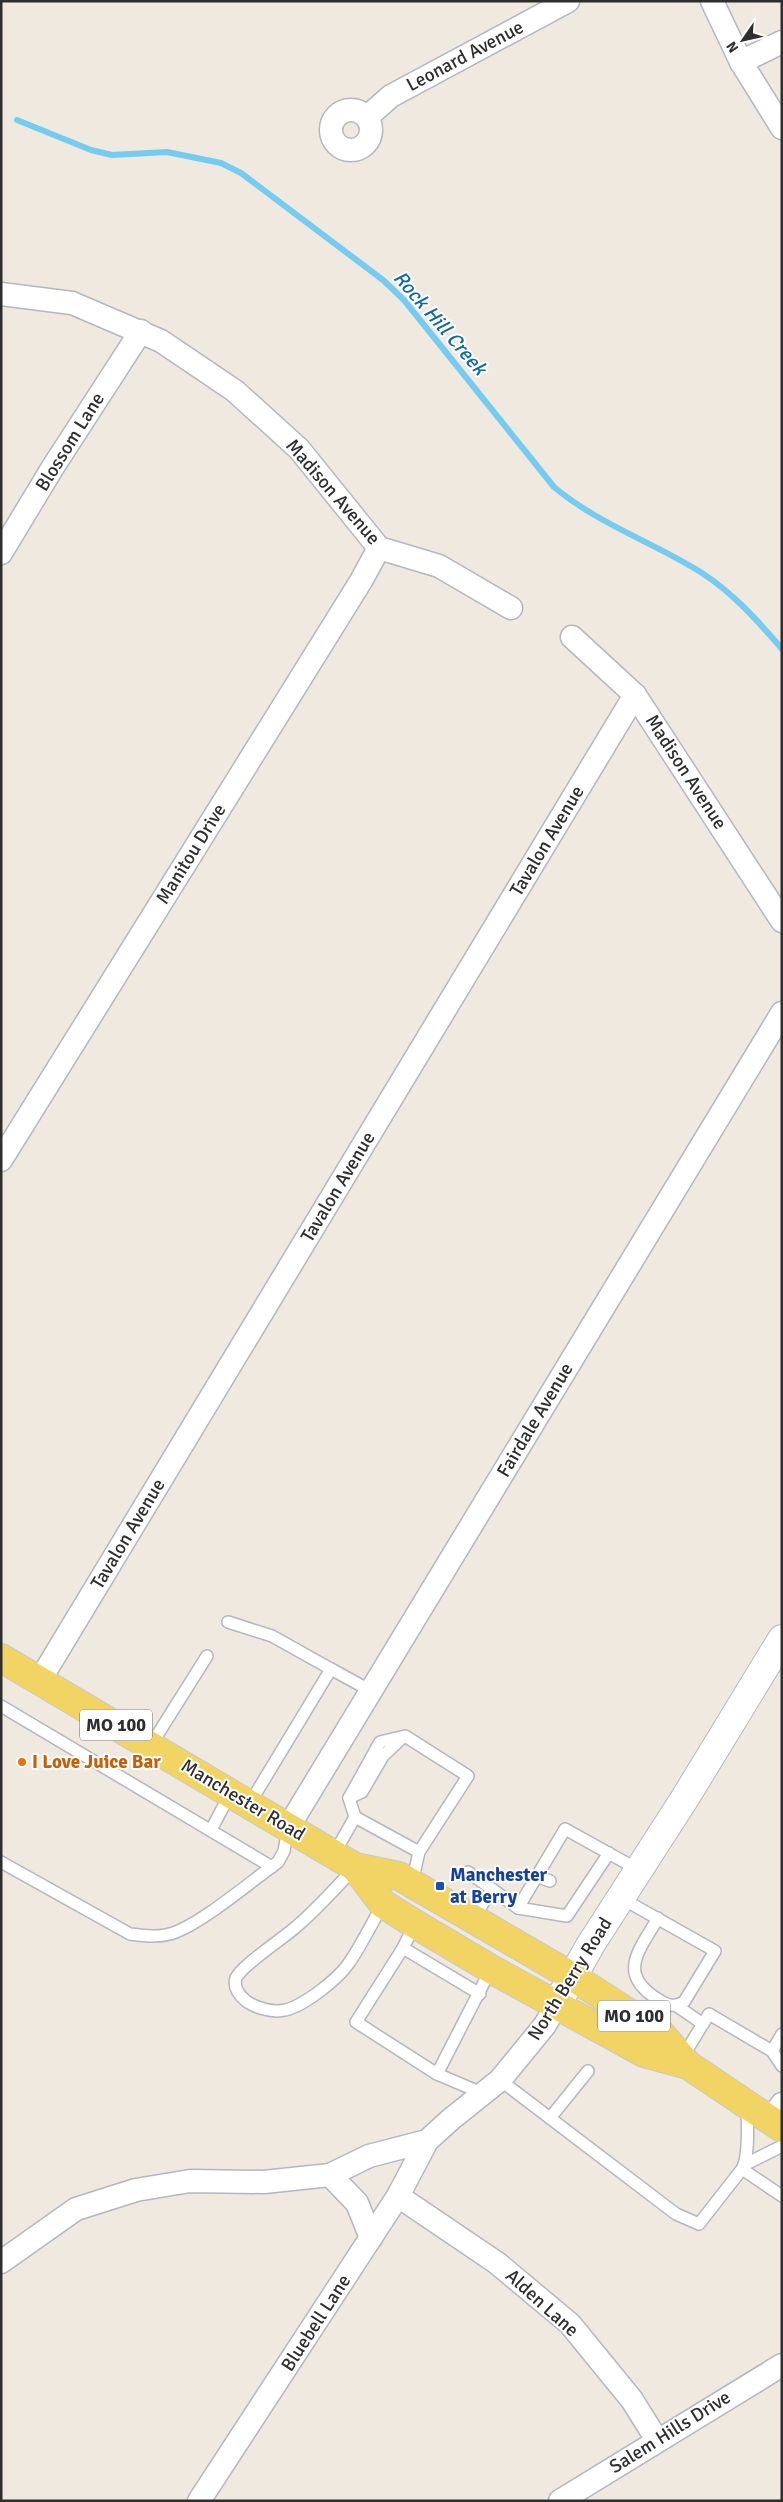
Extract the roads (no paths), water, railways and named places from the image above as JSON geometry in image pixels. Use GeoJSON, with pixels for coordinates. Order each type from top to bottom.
{"type":"FeatureCollection","features":[{"type":"Feature","properties":{"kind":"main road","name":"North Berry Road"},"geometry":{"type":"LineString","coordinates":[[558,2004],[573,1976],[782,1639]]}},
{"type":"Feature","properties":{"kind":"main road","name":"Manchester Road"},"geometry":{"type":"LineString","coordinates":[[1,1658],[345,1860],[399,1876],[573,1976],[656,2014],[660,2033],[685,2061],[747,2104],[778,2117]]}},
{"type":"Feature","properties":{"kind":"main road","name":"Manchester Road"},"geometry":{"type":"LineString","coordinates":[[345,1860],[383,1904],[491,1969],[558,2004],[644,2053],[685,2061]]}},
{"type":"Feature","properties":{"kind":"street","name":"Leonard Avenue"},"geometry":{"type":"LineString","coordinates":[[367,117],[391,96],[568,1]]}},
{"type":"Feature","properties":{"kind":"street"},"geometry":{"type":"LineString","coordinates":[[712,1],[741,62],[782,128]]}},
{"type":"Feature","properties":{"kind":"street"},"geometry":{"type":"LineString","coordinates":[[741,62],[782,42]]}},
{"type":"Feature","properties":{"kind":"street","name":"Madison Avenue"},"geometry":{"type":"LineString","coordinates":[[1,294],[72,303],[161,341],[234,391],[299,449],[379,548],[439,566],[512,608]]}},
{"type":"Feature","properties":{"kind":"street","name":"Blossom Lane"},"geometry":{"type":"LineString","coordinates":[[1,553],[53,467],[141,331]]}},
{"type":"Feature","properties":{"kind":"street","name":"Manitou Drive"},"geometry":{"type":"LineString","coordinates":[[1,1160],[361,581],[379,548]]}},
{"type":"Feature","properties":{"kind":"street","name":"Madison Avenue"},"geometry":{"type":"LineString","coordinates":[[572,637],[635,695],[782,921]]}},
{"type":"Feature","properties":{"kind":"street","name":"Tavalon Avenue"},"geometry":{"type":"LineString","coordinates":[[40,1680],[635,695]]}},
{"type":"Feature","properties":{"kind":"street","name":"Fairdale Avenue"},"geometry":{"type":"LineString","coordinates":[[288,1826],[782,1013]]}},
{"type":"Feature","properties":{"kind":"street","name":"North Berry Road"},"geometry":{"type":"LineString","coordinates":[[1,2262],[76,2209],[136,2190],[190,2181],[264,2182],[330,2175],[369,2156],[427,2141],[492,2087],[545,2025],[558,2004]]}},
{"type":"Feature","properties":{"kind":"street","name":"Bluebell Lane"},"geometry":{"type":"LineString","coordinates":[[199,2501],[398,2196],[427,2141]]}},
{"type":"Feature","properties":{"kind":"street"},"geometry":{"type":"LineString","coordinates":[[330,2175],[357,2203],[371,2238]]}},
{"type":"Feature","properties":{"kind":"street","name":"Alden Lane"},"geometry":{"type":"LineString","coordinates":[[398,2196],[497,2263],[570,2324],[632,2400],[657,2440]]}},
{"type":"Feature","properties":{"kind":"street","name":"Salem Hills Drive"},"geometry":{"type":"LineString","coordinates":[[560,2501],[782,2365]]}},
{"type":"Feature","properties":{"kind":"lane"},"geometry":{"type":"LineString","coordinates":[[228,1622],[272,1636],[371,1691]]}},
{"type":"Feature","properties":{"kind":"lane"},"geometry":{"type":"LineString","coordinates":[[151,1745],[207,1656]]}},
{"type":"Feature","properties":{"kind":"lane"},"geometry":{"type":"LineString","coordinates":[[211,1830],[240,1797],[332,1669]]}},
{"type":"Feature","properties":{"kind":"lane"},"geometry":{"type":"LineString","coordinates":[[1,1706],[272,1867]]}},
{"type":"Feature","properties":{"kind":"lane"},"geometry":{"type":"LineString","coordinates":[[383,1904],[348,1964],[338,1976],[321,1990],[286,2010],[260,2008],[241,1997],[235,1987],[236,1980],[243,1969],[327,1898],[345,1860],[355,1817],[349,1798],[362,1792],[382,1756],[404,1736],[468,1776],[419,1852],[412,1883]]}},
{"type":"Feature","properties":{"kind":"lane"},"geometry":{"type":"LineString","coordinates":[[355,1817],[419,1852]]}},
{"type":"Feature","properties":{"kind":"lane"},"geometry":{"type":"LineString","coordinates":[[1,1862],[130,1934],[151,1937],[175,1933],[198,1920],[272,1867],[278,1862],[284,1851],[288,1826]]}},
{"type":"Feature","properties":{"kind":"lane"},"geometry":{"type":"LineString","coordinates":[[518,1908],[565,1829],[639,1870]]}},
{"type":"Feature","properties":{"kind":"lane"},"geometry":{"type":"LineString","coordinates":[[468,1872],[518,1908],[567,1916],[579,1889],[609,1853]]}},
{"type":"Feature","properties":{"kind":"lane"},"geometry":{"type":"LineString","coordinates":[[536,1876],[550,1881]]}},
{"type":"Feature","properties":{"kind":"lane"},"geometry":{"type":"LineString","coordinates":[[473,1919],[492,1889]]}},
{"type":"Feature","properties":{"kind":"lane"},"geometry":{"type":"LineString","coordinates":[[621,1898],[658,1918],[715,1951],[684,2002],[677,2006],[670,2006],[656,2014],[644,1991],[636,1981],[633,1968],[635,1958],[658,1918]]}},
{"type":"Feature","properties":{"kind":"lane"},"geometry":{"type":"LineString","coordinates":[[415,1924],[403,1948],[356,2022],[438,2074],[492,2087],[550,2118],[676,2214],[699,2224],[743,2167],[782,2146]]}},
{"type":"Feature","properties":{"kind":"lane"},"geometry":{"type":"LineString","coordinates":[[403,1948],[480,1994]]}},
{"type":"Feature","properties":{"kind":"lane"},"geometry":{"type":"LineString","coordinates":[[438,2074],[491,1969]]}},
{"type":"Feature","properties":{"kind":"lane"},"geometry":{"type":"LineString","coordinates":[[677,2006],[703,2024]]}},
{"type":"Feature","properties":{"kind":"lane"},"geometry":{"type":"LineString","coordinates":[[685,2061],[709,2014],[772,2051],[782,2066]]}},
{"type":"Feature","properties":{"kind":"lane"},"geometry":{"type":"LineString","coordinates":[[772,2051],[782,2034]]}},
{"type":"Feature","properties":{"kind":"lane"},"geometry":{"type":"LineString","coordinates":[[550,2118],[588,2071]]}},
{"type":"Feature","properties":{"kind":"lane"},"geometry":{"type":"LineString","coordinates":[[743,2167],[747,2104]]}},
{"type":"Feature","properties":{"kind":"lane"},"geometry":{"type":"LineString","coordinates":[[743,2167],[782,2196]]}},
{"type":"Feature","properties":{"kind":"waterway","name":"Rock Hill Creek"},"geometry":{"type":"LineString","coordinates":[[17,120],[91,150],[112,155],[167,152],[221,163],[241,173],[383,280],[404,300],[554,487],[589,512],[702,573],[745,608],[782,649]]}},
{"type":"Feature","properties":{"kind":"place","name":"I Love Juice Bar"},"geometry":{"type":"Point","coordinates":[22,1762]}},
{"type":"Feature","properties":{"kind":"place","name":"Manchester at Berry"},"geometry":{"type":"Point","coordinates":[440,1886]}}]}
